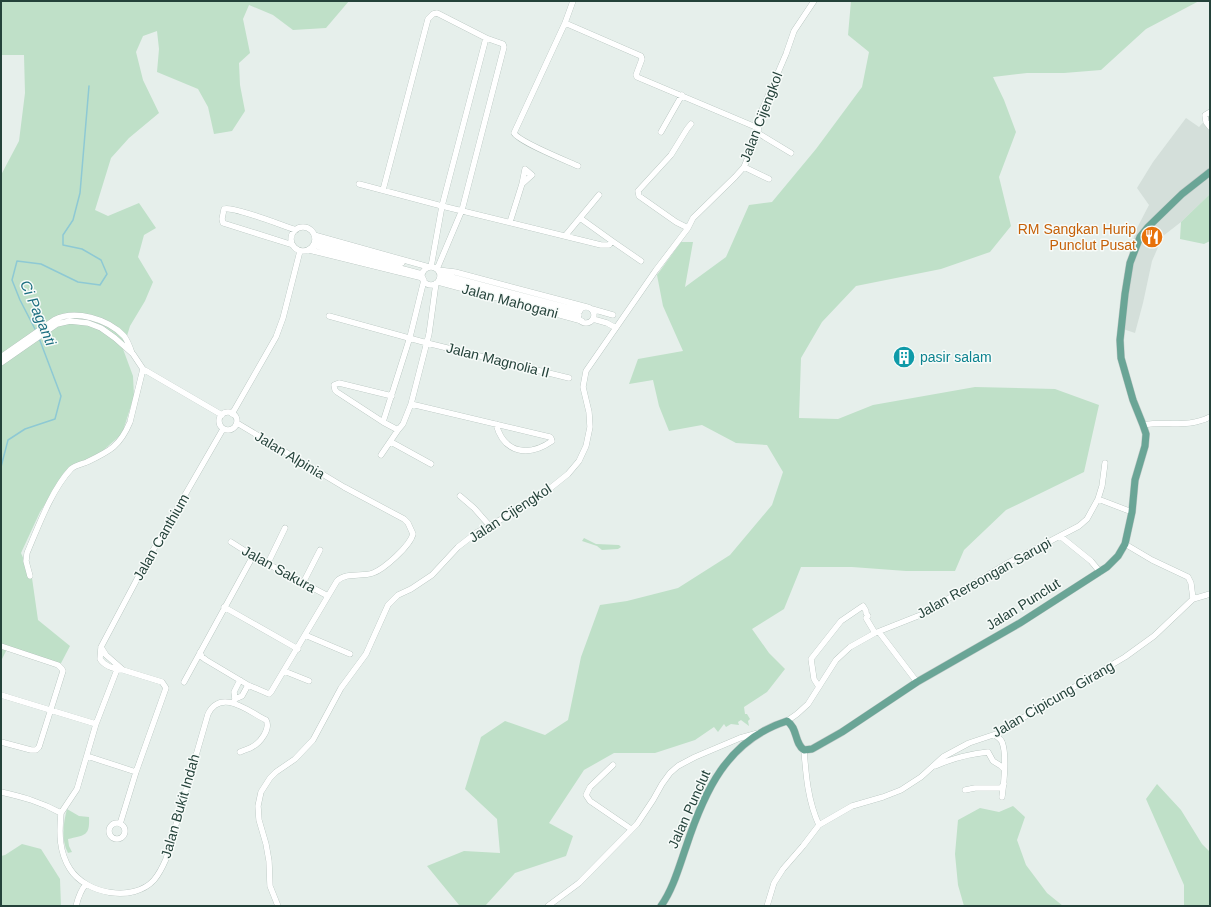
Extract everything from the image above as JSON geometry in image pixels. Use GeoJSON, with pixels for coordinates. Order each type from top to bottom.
{"type":"FeatureCollection","features":[{"type":"Feature","properties":{"kind":"main road","name":"Jalan Punclut"},"geometry":{"type":"LineString","coordinates":[[804,750],[812,749],[842,732],[917,682],[1020,623],[1100,572],[1118,556],[1125,544],[1132,512],[1135,480],[1145,446],[1146,434],[1133,400],[1121,358],[1120,340],[1130,263],[1140,237],[1148,227],[1182,194],[1210,172]]}},
{"type":"Feature","properties":{"kind":"main road","name":"Jalan Punclut"},"geometry":{"type":"LineString","coordinates":[[661,906],[673,885],[691,831],[711,785],[722,768],[734,754],[760,733],[787,721]]}},
{"type":"Feature","properties":{"kind":"main road"},"geometry":{"type":"LineString","coordinates":[[787,721],[791,724],[799,747],[804,750]]}},
{"type":"Feature","properties":{"kind":"street"},"geometry":{"type":"LineString","coordinates":[[573,1],[565,24],[514,133],[515,136],[521,140],[578,166]]}},
{"type":"Feature","properties":{"kind":"street","name":"Jalan Cijengkol"},"geometry":{"type":"LineString","coordinates":[[278,906],[270,886],[270,861],[259,820],[258,806],[261,792],[276,772],[295,759],[313,740],[341,688],[366,654],[388,605],[398,595],[412,589],[432,574],[458,547],[476,533],[533,502],[568,474],[579,461],[586,446],[590,427],[589,412],[583,388],[586,371],[656,270],[688,228],[693,218],[744,167],[758,130],[759,117],[786,54],[794,31],[814,1]]}},
{"type":"Feature","properties":{"kind":"street"},"geometry":{"type":"LineString","coordinates":[[382,455],[403,424],[411,404],[427,343],[438,276],[462,210],[504,47],[502,44],[486,38],[437,13],[433,14],[428,19],[383,190]]}},
{"type":"Feature","properties":{"kind":"street"},"geometry":{"type":"LineString","coordinates":[[565,24],[640,55],[642,59],[636,75],[637,77],[682,95],[758,130],[791,153]]}},
{"type":"Feature","properties":{"kind":"street"},"geometry":{"type":"LineString","coordinates":[[383,422],[410,337],[442,206],[486,38]]}},
{"type":"Feature","properties":{"kind":"street"},"geometry":{"type":"LineString","coordinates":[[661,132],[682,95]]}},
{"type":"Feature","properties":{"kind":"street"},"geometry":{"type":"LineString","coordinates":[[1210,112],[1205,115],[1206,122],[1210,127]]}},
{"type":"Feature","properties":{"kind":"street"},"geometry":{"type":"LineString","coordinates":[[688,228],[670,218],[639,196],[638,192],[671,155],[691,124]]}},
{"type":"Feature","properties":{"kind":"street"},"geometry":{"type":"LineString","coordinates":[[744,167],[769,179]]}},
{"type":"Feature","properties":{"kind":"street"},"geometry":{"type":"LineString","coordinates":[[360,184],[442,206],[602,245],[609,245],[612,241]]}},
{"type":"Feature","properties":{"kind":"street"},"geometry":{"type":"LineString","coordinates":[[510,222],[522,184]]}},
{"type":"Feature","properties":{"kind":"street"},"geometry":{"type":"LineString","coordinates":[[565,236],[599,195]]}},
{"type":"Feature","properties":{"kind":"street"},"geometry":{"type":"LineString","coordinates":[[300,251],[293,245],[223,223],[222,217],[224,210],[228,208],[296,230],[299,228],[307,228],[312,231],[313,243]]}},
{"type":"Feature","properties":{"kind":"street"},"geometry":{"type":"LineString","coordinates":[[580,218],[641,261]]}},
{"type":"Feature","properties":{"kind":"street"},"geometry":{"type":"LineString","coordinates":[[293,245],[292,237],[296,230]]}},
{"type":"Feature","properties":{"kind":"street"},"geometry":{"type":"LineString","coordinates":[[313,243],[426,273]]}},
{"type":"Feature","properties":{"kind":"street"},"geometry":{"type":"LineString","coordinates":[[232,414],[276,337],[283,318],[300,251],[313,243],[580,316],[588,322],[593,319],[607,323],[616,328]]}},
{"type":"Feature","properties":{"kind":"street"},"geometry":{"type":"LineString","coordinates":[[426,273],[430,284],[438,276],[455,272],[613,315]]}},
{"type":"Feature","properties":{"kind":"street","name":"Jalan Mahogani"},"geometry":{"type":"LineString","coordinates":[[438,276],[580,316]]}},
{"type":"Feature","properties":{"kind":"street"},"geometry":{"type":"LineString","coordinates":[[580,316],[583,308],[589,308]]}},
{"type":"Feature","properties":{"kind":"street"},"geometry":{"type":"LineString","coordinates":[[589,308],[594,314],[593,319]]}},
{"type":"Feature","properties":{"kind":"street","name":"Jalan Magnolia II"},"geometry":{"type":"LineString","coordinates":[[329,316],[410,337],[427,343],[569,378]]}},
{"type":"Feature","properties":{"kind":"street"},"geometry":{"type":"LineString","coordinates":[[1,363],[5,356],[55,322],[70,321],[94,324],[115,338],[133,354],[144,369],[222,415]]}},
{"type":"Feature","properties":{"kind":"street"},"geometry":{"type":"LineString","coordinates":[[30,576],[26,561],[27,553],[56,490],[72,468],[105,454],[116,446],[127,430],[130,422],[144,369]]}},
{"type":"Feature","properties":{"kind":"street"},"geometry":{"type":"LineString","coordinates":[[392,396],[341,384],[334,385],[337,392],[398,430]]}},
{"type":"Feature","properties":{"kind":"street"},"geometry":{"type":"LineString","coordinates":[[411,404],[496,424],[550,437],[552,441],[536,450],[519,450],[508,444],[502,438],[496,424]]}},
{"type":"Feature","properties":{"kind":"street"},"geometry":{"type":"LineString","coordinates":[[228,413],[232,414],[236,418],[237,423],[231,430],[223,429],[219,424],[219,420],[222,415],[228,413]]}},
{"type":"Feature","properties":{"kind":"street"},"geometry":{"type":"LineString","coordinates":[[1143,425],[1157,423],[1187,424],[1198,422],[1210,417]]}},
{"type":"Feature","properties":{"kind":"street","name":"Jalan Alpinia"},"geometry":{"type":"LineString","coordinates":[[237,423],[344,487],[404,518],[408,523],[413,534],[410,541],[398,555],[384,567],[372,574],[340,578],[328,596]]}},
{"type":"Feature","properties":{"kind":"street","name":"Jalan Canthium"},"geometry":{"type":"LineString","coordinates":[[136,772],[166,688],[162,682],[105,665],[101,661],[101,647],[144,566],[223,429]]}},
{"type":"Feature","properties":{"kind":"street"},"geometry":{"type":"LineString","coordinates":[[391,442],[432,464]]}},
{"type":"Feature","properties":{"kind":"street","name":"Jalan Rereongan Sarupi"},"geometry":{"type":"LineString","coordinates":[[787,721],[808,704],[836,660],[850,647],[877,632],[928,612],[1006,564],[1079,526],[1087,519],[1098,499],[1102,486],[1105,463]]}},
{"type":"Feature","properties":{"kind":"street"},"geometry":{"type":"LineString","coordinates":[[460,496],[474,508],[489,525]]}},
{"type":"Feature","properties":{"kind":"street"},"geometry":{"type":"LineString","coordinates":[[1098,499],[1132,512]]}},
{"type":"Feature","properties":{"kind":"street"},"geometry":{"type":"LineString","coordinates":[[268,563],[285,528]]}},
{"type":"Feature","properties":{"kind":"street"},"geometry":{"type":"LineString","coordinates":[[1060,536],[1091,561],[1100,572]]}},
{"type":"Feature","properties":{"kind":"street","name":"Jalan Sakura"},"geometry":{"type":"LineString","coordinates":[[231,542],[253,556],[328,596]]}},
{"type":"Feature","properties":{"kind":"street"},"geometry":{"type":"LineString","coordinates":[[1125,544],[1152,560],[1188,577],[1191,583],[1193,599],[1210,594]]}},
{"type":"Feature","properties":{"kind":"street"},"geometry":{"type":"LineString","coordinates":[[304,583],[320,550]]}},
{"type":"Feature","properties":{"kind":"street"},"geometry":{"type":"LineString","coordinates":[[184,682],[253,556]]}},
{"type":"Feature","properties":{"kind":"street"},"geometry":{"type":"LineString","coordinates":[[200,652],[202,657],[206,660],[248,685],[269,694],[298,649],[328,596]]}},
{"type":"Feature","properties":{"kind":"street","name":"Jalan Cipicung Girang"},"geometry":{"type":"LineString","coordinates":[[818,825],[852,806],[901,790],[921,777],[943,757],[961,747],[995,735],[1125,657],[1154,636],[1193,599]]}},
{"type":"Feature","properties":{"kind":"street"},"geometry":{"type":"LineString","coordinates":[[819,687],[814,679],[811,659],[841,621],[863,606],[868,616],[866,618],[917,682]]}},
{"type":"Feature","properties":{"kind":"street"},"geometry":{"type":"LineString","coordinates":[[224,607],[298,649]]}},
{"type":"Feature","properties":{"kind":"street"},"geometry":{"type":"LineString","coordinates":[[305,635],[350,654]]}},
{"type":"Feature","properties":{"kind":"street"},"geometry":{"type":"LineString","coordinates":[[1,646],[58,665],[63,671],[39,747],[36,750],[32,750],[1,742]]}},
{"type":"Feature","properties":{"kind":"street"},"geometry":{"type":"LineString","coordinates":[[1,792],[40,802],[61,813],[77,789],[96,724],[120,669]]}},
{"type":"Feature","properties":{"kind":"street"},"geometry":{"type":"LineString","coordinates":[[284,671],[309,681]]}},
{"type":"Feature","properties":{"kind":"street"},"geometry":{"type":"LineString","coordinates":[[234,701],[234,692],[240,680]]}},
{"type":"Feature","properties":{"kind":"street"},"geometry":{"type":"LineString","coordinates":[[234,701],[242,696],[248,685]]}},
{"type":"Feature","properties":{"kind":"street"},"geometry":{"type":"LineString","coordinates":[[1,695],[96,724]]}},
{"type":"Feature","properties":{"kind":"street","name":"Jalan Bukit Indah"},"geometry":{"type":"LineString","coordinates":[[61,813],[59,829],[63,854],[72,873],[86,884],[96,889],[120,893],[132,892],[141,889],[154,880],[163,866],[169,852],[208,714],[212,706],[221,701],[234,701]]}},
{"type":"Feature","properties":{"kind":"street"},"geometry":{"type":"LineString","coordinates":[[234,701],[266,720],[268,724],[268,728],[264,735],[253,747],[240,752]]}},
{"type":"Feature","properties":{"kind":"street"},"geometry":{"type":"LineString","coordinates":[[548,906],[579,883],[637,824],[662,784],[670,773],[678,766],[695,757],[740,738],[760,733]]}},
{"type":"Feature","properties":{"kind":"street"},"geometry":{"type":"LineString","coordinates":[[995,735],[1002,741],[1005,765],[1002,798]]}},
{"type":"Feature","properties":{"kind":"street"},"geometry":{"type":"LineString","coordinates":[[767,906],[772,890],[782,869],[803,846],[818,825],[807,787],[804,750]]}},
{"type":"Feature","properties":{"kind":"street"},"geometry":{"type":"LineString","coordinates":[[930,769],[947,760],[966,755],[988,752],[993,761],[1004,769]]}},
{"type":"Feature","properties":{"kind":"street"},"geometry":{"type":"LineString","coordinates":[[87,756],[136,772],[120,824]]}},
{"type":"Feature","properties":{"kind":"street"},"geometry":{"type":"LineString","coordinates":[[613,765],[590,787],[586,795],[590,801],[631,829]]}},
{"type":"Feature","properties":{"kind":"street"},"geometry":{"type":"LineString","coordinates":[[965,790],[1001,788],[1004,784]]}},
{"type":"Feature","properties":{"kind":"street"},"geometry":{"type":"LineString","coordinates":[[76,906],[82,889],[86,884]]}},
{"type":"Feature","properties":{"kind":"shaded area"},"geometry":{"type":"Polygon","coordinates":[[[1210,115],[1210,194],[1181,222],[1163,236],[1152,261],[1135,333],[1120,328],[1130,250],[1136,230],[1149,205],[1137,188],[1153,162],[1186,118],[1199,127],[1210,115]]]}},
{"type":"Feature","properties":{"kind":"green space"},"geometry":{"type":"Polygon","coordinates":[[[1,1],[349,1],[326,28],[293,30],[273,15],[249,5],[243,19],[250,53],[239,63],[240,85],[245,111],[232,131],[214,134],[208,107],[198,89],[157,72],[159,49],[157,31],[143,36],[136,52],[143,80],[159,113],[129,138],[111,158],[95,210],[108,216],[139,203],[156,228],[144,235],[138,257],[153,282],[145,301],[130,326],[123,349],[133,376],[134,396],[122,434],[99,454],[69,468],[40,512],[21,553],[32,578],[38,620],[70,646],[59,667],[7,649],[1,661],[1,175],[19,141],[25,93],[24,55],[1,55],[1,1]]]}},
{"type":"Feature","properties":{"kind":"green space"},"geometry":{"type":"Polygon","coordinates":[[[851,1],[1199,1],[1146,29],[1101,70],[1064,73],[1027,73],[993,77],[1004,100],[1016,132],[999,177],[1011,226],[990,252],[941,269],[856,286],[822,322],[801,358],[799,418],[838,419],[873,405],[975,387],[1055,389],[1099,405],[1084,472],[1006,510],[964,550],[955,571],[906,571],[852,567],[801,567],[784,609],[752,629],[769,653],[785,669],[767,692],[744,707],[745,714],[747,714],[750,719],[748,721],[749,726],[741,720],[738,722],[739,725],[731,724],[726,727],[724,724],[718,732],[714,727],[695,740],[655,753],[614,753],[584,770],[549,823],[573,836],[566,856],[515,873],[485,906],[459,905],[427,866],[464,851],[500,853],[497,819],[465,789],[481,737],[505,721],[545,735],[568,720],[581,657],[600,605],[627,601],[678,588],[730,555],[772,505],[783,472],[767,445],[736,443],[702,425],[669,431],[659,406],[653,380],[629,384],[638,359],[683,351],[663,306],[657,275],[681,242],[693,242],[685,287],[726,257],[749,205],[772,202],[816,149],[862,87],[869,52],[848,35],[851,1]]]}},
{"type":"Feature","properties":{"kind":"green space"},"geometry":{"type":"Polygon","coordinates":[[[1210,194],[1210,241],[1204,244],[1180,239],[1181,222],[1210,194]]]}},
{"type":"Feature","properties":{"kind":"green space"},"geometry":{"type":"Polygon","coordinates":[[[584,538],[596,544],[619,545],[621,547],[618,549],[602,550],[597,546],[582,541],[584,538]]]}},
{"type":"Feature","properties":{"kind":"green space"},"geometry":{"type":"Polygon","coordinates":[[[1157,784],[1181,810],[1202,844],[1210,852],[1210,906],[1184,906],[1184,885],[1146,799],[1157,784]]]}},
{"type":"Feature","properties":{"kind":"green space"},"geometry":{"type":"Polygon","coordinates":[[[1013,806],[1025,817],[1017,840],[1026,865],[1047,893],[1063,906],[964,906],[958,885],[955,854],[958,820],[980,808],[999,812],[1013,806]]]}},
{"type":"Feature","properties":{"kind":"green space"},"geometry":{"type":"Polygon","coordinates":[[[67,809],[79,816],[89,817],[89,828],[85,834],[68,839],[72,852],[68,853],[64,843],[63,832],[67,809]]]}},
{"type":"Feature","properties":{"kind":"green space"},"geometry":{"type":"Polygon","coordinates":[[[22,844],[41,849],[60,879],[61,906],[1,906],[1,856],[22,844]]]}},
{"type":"Feature","properties":{"kind":"waterway","name":"Ci Paganti"},"geometry":{"type":"LineString","coordinates":[[36,331],[20,300],[12,280],[17,261],[41,264],[78,282],[100,285],[107,274],[101,260],[82,249],[63,245],[63,235],[73,220],[80,193],[89,86]]}},
{"type":"Feature","properties":{"kind":"waterway","name":"Ci Paganti"},"geometry":{"type":"LineString","coordinates":[[1,467],[8,440],[25,429],[55,419],[61,396],[39,338]]}},
{"type":"Feature","properties":{"kind":"place","name":"RM Sangkan Hurip Punclut Pusat"},"geometry":{"type":"Point","coordinates":[1152,237]}},
{"type":"Feature","properties":{"kind":"place","name":"pasir salam"},"geometry":{"type":"Point","coordinates":[904,357]}}]}
